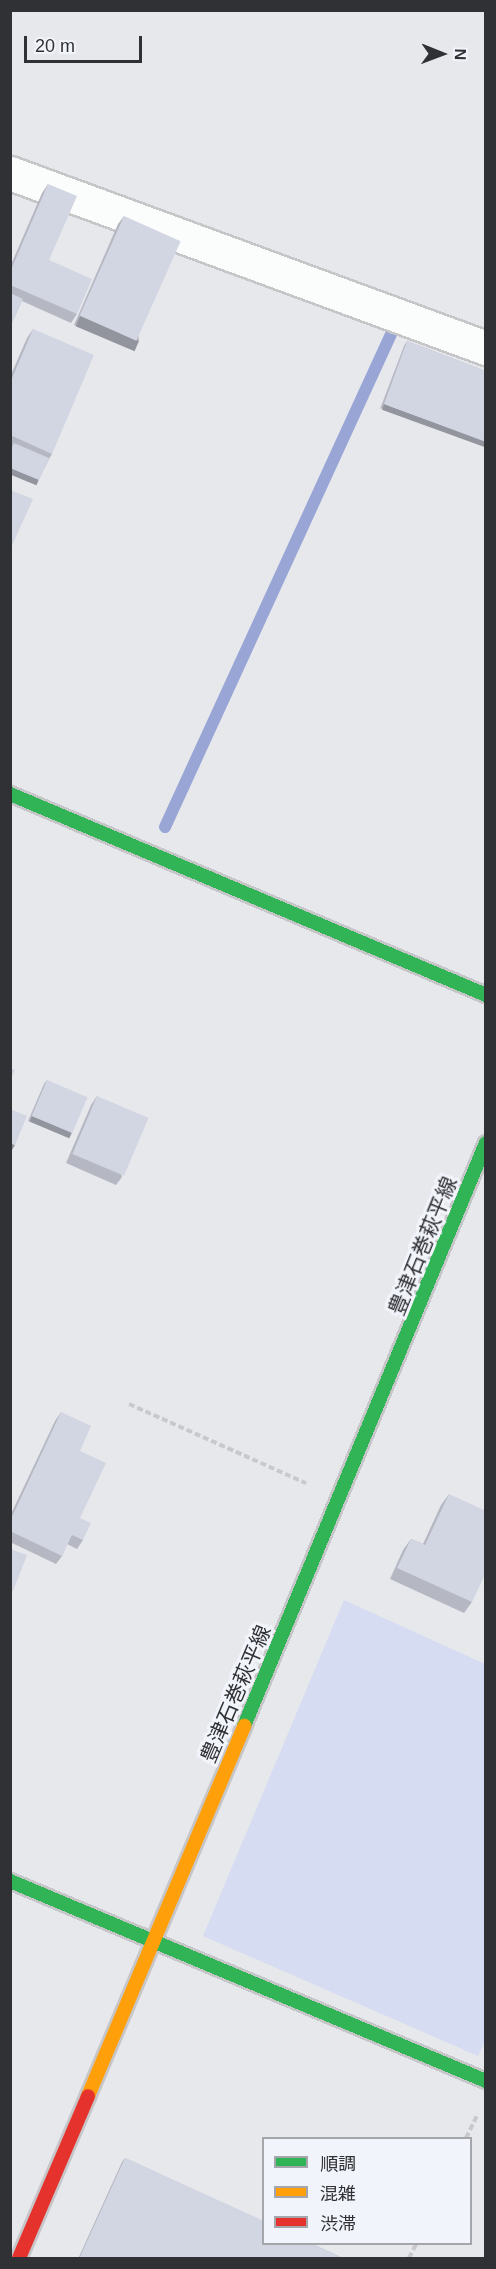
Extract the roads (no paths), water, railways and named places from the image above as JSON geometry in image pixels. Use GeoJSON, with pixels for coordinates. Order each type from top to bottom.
{"type":"FeatureCollection","features":[{"type":"Feature","properties":{"kind":"main road"},"geometry":{"type":"LineString","coordinates":[[10,794],[486,995]]}},
{"type":"Feature","properties":{"kind":"main road","name":"豊津石巻萩平線"},"geometry":{"type":"LineString","coordinates":[[19,2259],[334,1515],[486,1143]]}},
{"type":"Feature","properties":{"kind":"main road"},"geometry":{"type":"LineString","coordinates":[[10,1881],[486,2081]]}},
{"type":"Feature","properties":{"kind":"street"},"geometry":{"type":"LineString","coordinates":[[10,173],[486,348]]}},
{"type":"Feature","properties":{"kind":"waterway"},"geometry":{"type":"LineString","coordinates":[[165,827],[393,330]]}}]}
